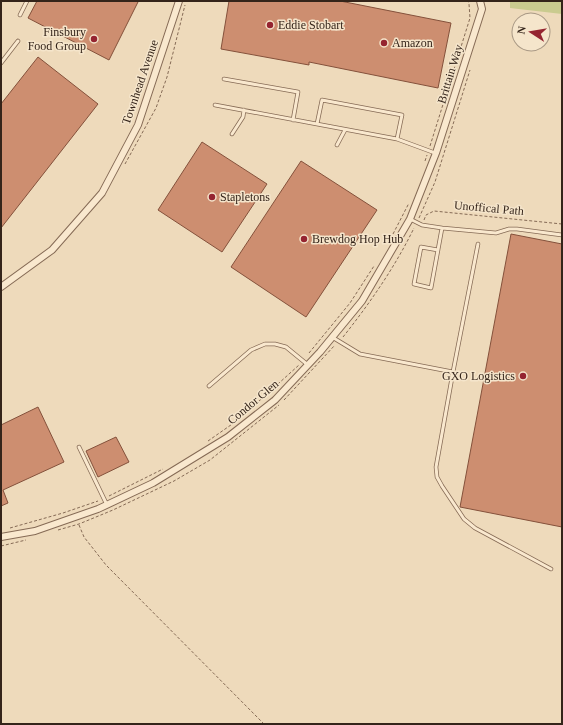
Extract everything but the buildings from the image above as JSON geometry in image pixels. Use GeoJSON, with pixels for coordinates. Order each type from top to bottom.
{"type":"FeatureCollection","features":[{"type":"Feature","properties":{"kind":"street","name":"Townhead Avenue"},"geometry":{"type":"LineString","coordinates":[[1,287],[52,250],[102,193],[138,126],[179,1]]}},
{"type":"Feature","properties":{"kind":"street","name":"Brittain Way"},"geometry":{"type":"LineString","coordinates":[[436,153],[482,9],[480,1]]}},
{"type":"Feature","properties":{"kind":"street","name":"Condor Glen"},"geometry":{"type":"LineString","coordinates":[[1,537],[35,531],[76,517],[107,505],[153,483],[228,437],[275,400],[305,363],[332,338],[362,300],[410,219],[436,153]]}},
{"type":"Feature","properties":{"kind":"lane"},"geometry":{"type":"LineString","coordinates":[[20,15],[27,1]]}},
{"type":"Feature","properties":{"kind":"lane"},"geometry":{"type":"LineString","coordinates":[[1,63],[18,41]]}},
{"type":"Feature","properties":{"kind":"lane"},"geometry":{"type":"LineString","coordinates":[[224,79],[298,92],[293,120]]}},
{"type":"Feature","properties":{"kind":"lane"},"geometry":{"type":"LineString","coordinates":[[317,124],[322,100],[402,115],[397,139]]}},
{"type":"Feature","properties":{"kind":"lane"},"geometry":{"type":"LineString","coordinates":[[215,105],[397,139],[436,153]]}},
{"type":"Feature","properties":{"kind":"lane"},"geometry":{"type":"LineString","coordinates":[[232,134],[243,117],[244,110]]}},
{"type":"Feature","properties":{"kind":"lane"},"geometry":{"type":"LineString","coordinates":[[337,145],[345,130]]}},
{"type":"Feature","properties":{"kind":"lane"},"geometry":{"type":"LineString","coordinates":[[410,219],[422,225],[442,228],[496,233],[509,229],[517,229],[562,236]]}},
{"type":"Feature","properties":{"kind":"lane"},"geometry":{"type":"LineString","coordinates":[[438,250],[421,247],[414,284],[431,288],[438,250],[442,228]]}},
{"type":"Feature","properties":{"kind":"lane"},"geometry":{"type":"LineString","coordinates":[[478,244],[436,467],[437,478],[468,522],[551,569]]}},
{"type":"Feature","properties":{"kind":"lane"},"geometry":{"type":"LineString","coordinates":[[332,338],[360,354],[453,372]]}},
{"type":"Feature","properties":{"kind":"lane"},"geometry":{"type":"LineString","coordinates":[[210,386],[251,350],[265,344],[275,344],[286,347],[305,363]]}},
{"type":"Feature","properties":{"kind":"lane"},"geometry":{"type":"LineString","coordinates":[[79,448],[107,505]]}},
{"type":"Feature","properties":{"kind":"path"},"geometry":{"type":"LineString","coordinates":[[424,165],[470,18],[468,1]]}},
{"type":"Feature","properties":{"kind":"path"},"geometry":{"type":"LineString","coordinates":[[57,531],[113,510],[149,494],[210,460],[276,409],[339,342],[368,306],[407,242],[417,222],[435,182],[471,67]]}},
{"type":"Feature","properties":{"kind":"path"},"geometry":{"type":"LineString","coordinates":[[392,237],[410,200]]}},
{"type":"Feature","properties":{"kind":"path","name":"Unoffical Path"},"geometry":{"type":"LineString","coordinates":[[422,225],[426,215],[434,211],[562,224]]}},
{"type":"Feature","properties":{"kind":"path"},"geometry":{"type":"LineString","coordinates":[[206,442],[238,420],[305,363],[350,303],[374,266]]}},
{"type":"Feature","properties":{"kind":"path"},"geometry":{"type":"LineString","coordinates":[[8,529],[63,513],[104,498],[168,466]]}},
{"type":"Feature","properties":{"kind":"path"},"geometry":{"type":"LineString","coordinates":[[76,517],[84,537],[106,565],[264,724]]}},
{"type":"Feature","properties":{"kind":"path"},"geometry":{"type":"LineString","coordinates":[[1,546],[28,539]]}},
{"type":"Feature","properties":{"kind":"green space"},"geometry":{"type":"Polygon","coordinates":[[[510,1],[562,1],[562,14],[510,8],[510,1]]]}},
{"type":"Feature","properties":{"kind":"place","name":"Eddie Stobart"},"geometry":{"type":"Point","coordinates":[270,25]}},
{"type":"Feature","properties":{"kind":"place","name":"Finsbury Food Group"},"geometry":{"type":"Point","coordinates":[94,39]}},
{"type":"Feature","properties":{"kind":"place","name":"Amazon"},"geometry":{"type":"Point","coordinates":[384,43]}},
{"type":"Feature","properties":{"kind":"place","name":"Stapletons"},"geometry":{"type":"Point","coordinates":[212,197]}},
{"type":"Feature","properties":{"kind":"place","name":"Brewdog Hop Hub"},"geometry":{"type":"Point","coordinates":[304,239]}},
{"type":"Feature","properties":{"kind":"place","name":"GXO Logistics"},"geometry":{"type":"Point","coordinates":[523,376]}}]}
